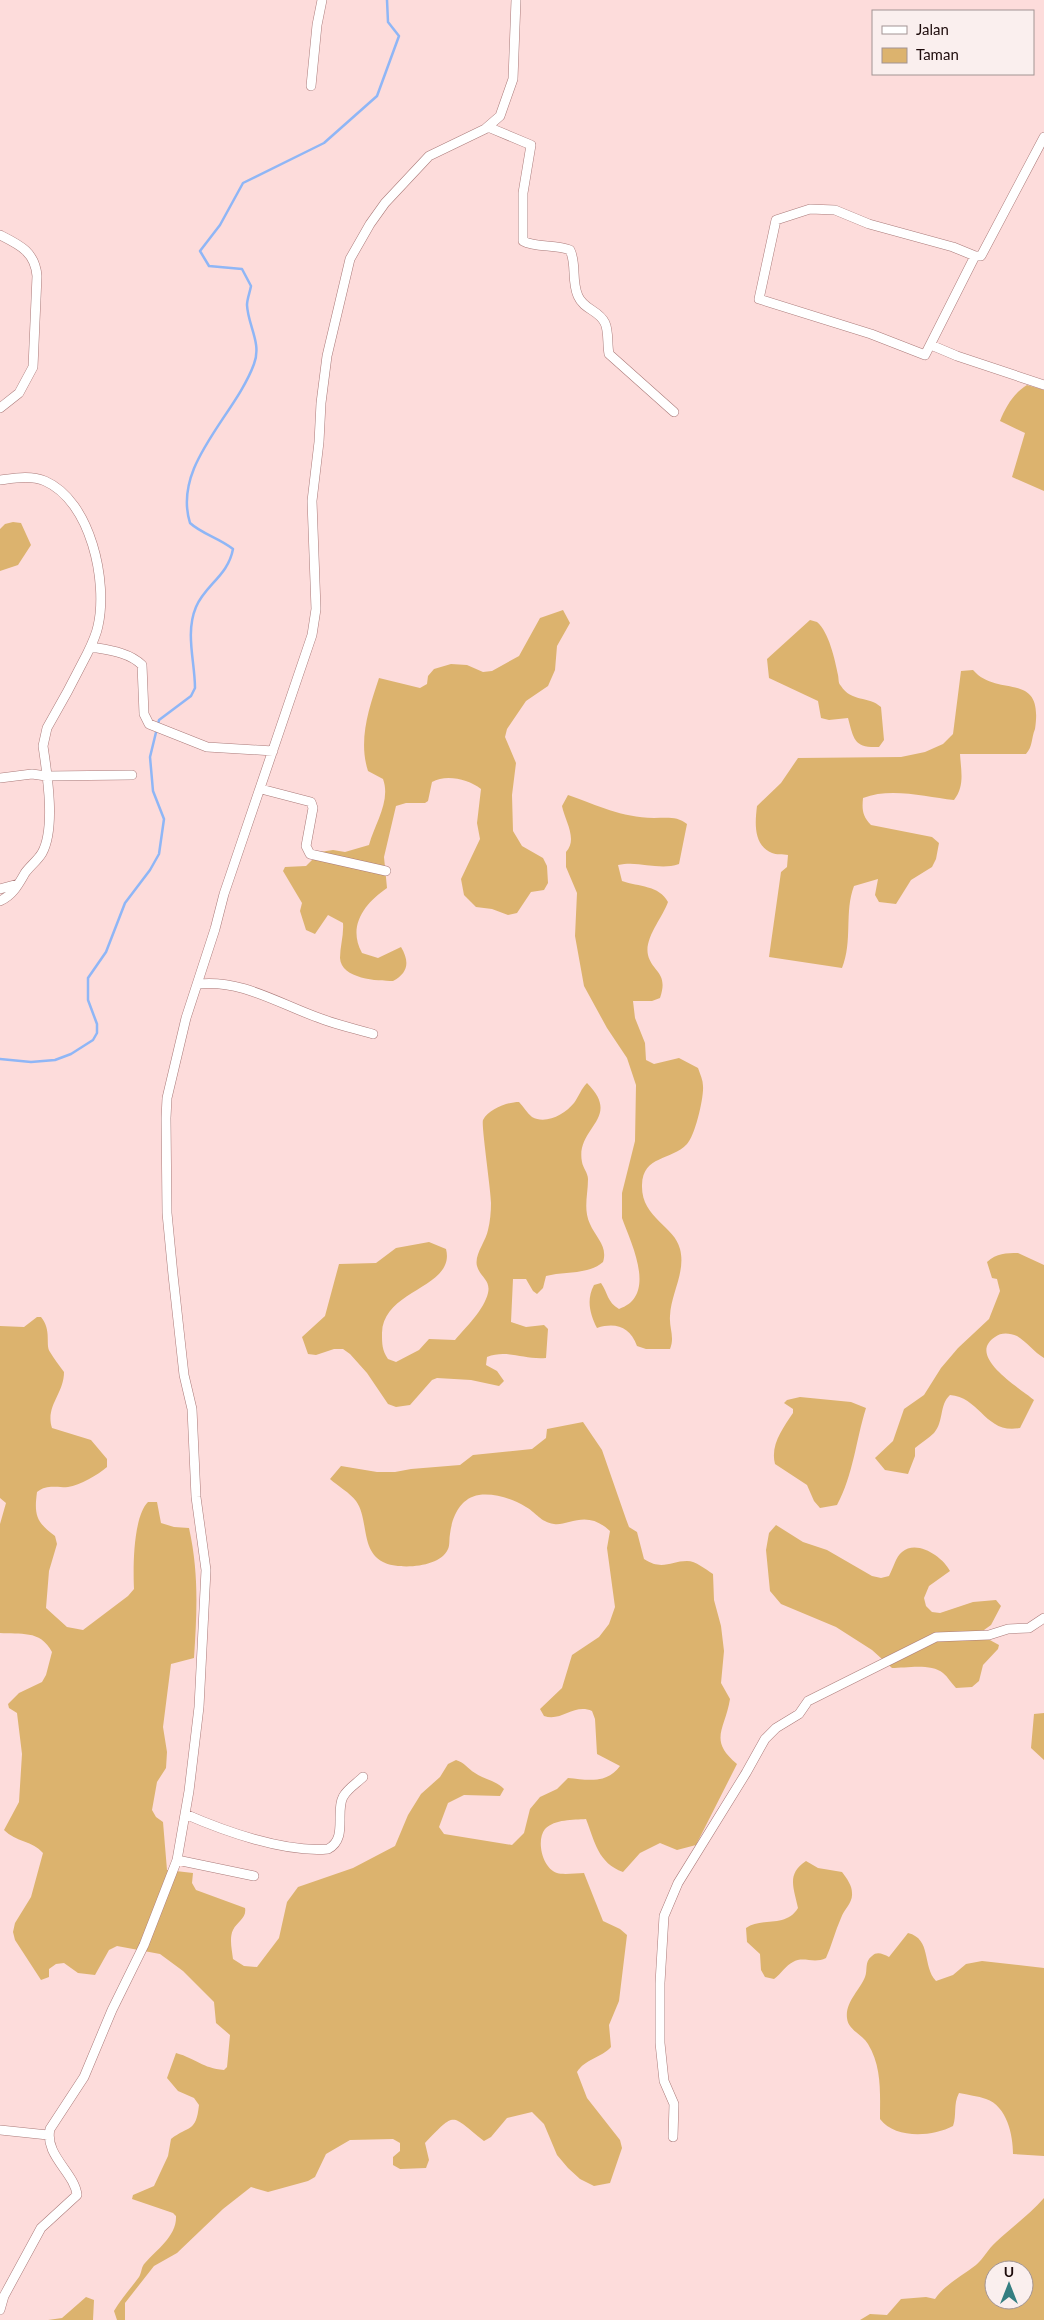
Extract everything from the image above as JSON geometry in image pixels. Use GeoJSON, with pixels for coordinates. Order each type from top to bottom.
{"type":"FeatureCollection","features":[{"type":"Feature","properties":{"kind":"street"},"geometry":{"type":"LineString","coordinates":[[311,86],[317,25],[322,0]]}},
{"type":"Feature","properties":{"kind":"street"},"geometry":{"type":"LineString","coordinates":[[0,2310],[4,2296],[41,2228],[77,2195],[75,2187],[58,2160],[48,2134],[84,2077],[102,2033],[144,1945],[177,1860],[185,1814],[199,1707],[207,1579],[196,1497],[192,1409],[184,1375],[173,1275],[168,1213],[166,1142],[168,1098],[186,1018],[198,984],[224,894],[312,635],[316,609],[312,500],[327,356],[350,260],[370,224],[386,203],[429,156],[488,126],[500,116],[513,79],[516,0]]}},
{"type":"Feature","properties":{"kind":"street"},"geometry":{"type":"LineString","coordinates":[[488,126],[531,145],[523,193],[523,241],[559,245],[570,250],[575,260],[572,277],[577,295],[583,306],[600,315],[605,323],[609,354],[674,412]]}},
{"type":"Feature","properties":{"kind":"street"},"geometry":{"type":"LineString","coordinates":[[975,256],[925,355],[871,334],[759,299],[776,220],[810,209],[836,210],[869,224],[953,247],[975,256],[982,254],[1016,186],[1044,137]]}},
{"type":"Feature","properties":{"kind":"street"},"geometry":{"type":"LineString","coordinates":[[0,235],[26,250],[36,266],[37,276],[33,367],[19,393],[0,408]]}},
{"type":"Feature","properties":{"kind":"street"},"geometry":{"type":"LineString","coordinates":[[931,345],[957,356],[1044,384]]}},
{"type":"Feature","properties":{"kind":"street"},"geometry":{"type":"LineString","coordinates":[[0,480],[32,478],[44,480],[55,486],[77,509],[91,541],[102,584],[98,628],[91,647],[63,702],[47,728],[43,746],[50,806],[45,845],[42,853],[12,894],[0,901]]}},
{"type":"Feature","properties":{"kind":"street"},"geometry":{"type":"LineString","coordinates":[[91,647],[127,655],[135,658],[142,665],[144,714],[149,724],[207,747],[273,751]]}},
{"type":"Feature","properties":{"kind":"street"},"geometry":{"type":"LineString","coordinates":[[0,778],[32,774],[46,776],[132,775]]}},
{"type":"Feature","properties":{"kind":"street"},"geometry":{"type":"LineString","coordinates":[[260,789],[311,802],[313,808],[306,846],[310,854],[386,871]]}},
{"type":"Feature","properties":{"kind":"street"},"geometry":{"type":"LineString","coordinates":[[0,889],[18,884]]}},
{"type":"Feature","properties":{"kind":"street"},"geometry":{"type":"LineString","coordinates":[[198,984],[221,984],[253,991],[321,1019],[373,1034]]}},
{"type":"Feature","properties":{"kind":"street"},"geometry":{"type":"LineString","coordinates":[[673,2137],[674,2104],[664,2081],[660,2043],[660,1984],[664,1916],[678,1883],[746,1773],[765,1738],[776,1728],[799,1714],[808,1701],[936,1636],[989,1636],[1008,1629],[1029,1628],[1044,1618]]}},
{"type":"Feature","properties":{"kind":"street"},"geometry":{"type":"LineString","coordinates":[[185,1814],[217,1828],[289,1847],[328,1849],[335,1844],[340,1828],[342,1800],[346,1792],[363,1777]]}},
{"type":"Feature","properties":{"kind":"street"},"geometry":{"type":"LineString","coordinates":[[177,1860],[254,1876]]}},
{"type":"Feature","properties":{"kind":"street"},"geometry":{"type":"LineString","coordinates":[[0,2130],[48,2134]]}},
{"type":"Feature","properties":{"kind":"green space"},"geometry":{"type":"Polygon","coordinates":[[[1027,385],[1044,390],[1044,491],[1012,477],[1025,433],[1000,421],[1011,400],[1027,385]]]}},
{"type":"Feature","properties":{"kind":"green space"},"geometry":{"type":"Polygon","coordinates":[[[21,523],[31,545],[18,565],[0,571],[0,529],[5,524],[21,523]]]}},
{"type":"Feature","properties":{"kind":"green space"},"geometry":{"type":"Polygon","coordinates":[[[563,610],[570,623],[557,646],[555,670],[548,686],[526,701],[507,729],[505,737],[516,763],[512,795],[513,831],[522,846],[543,858],[547,866],[548,883],[544,890],[531,892],[517,913],[508,915],[492,909],[476,907],[464,895],[461,879],[480,839],[477,823],[481,789],[463,780],[450,778],[432,782],[428,801],[425,803],[406,803],[396,806],[384,857],[387,888],[365,908],[356,934],[362,953],[378,958],[401,947],[406,958],[406,967],[402,974],[393,981],[353,975],[342,965],[340,958],[343,923],[328,915],[315,934],[306,930],[300,911],[302,903],[283,871],[285,867],[306,866],[320,852],[333,850],[345,852],[369,845],[384,804],[385,796],[383,779],[368,771],[364,748],[368,712],[379,678],[420,688],[427,684],[428,676],[434,669],[451,664],[467,665],[483,672],[492,671],[519,656],[540,618],[563,610]]]}},
{"type":"Feature","properties":{"kind":"green space"},"geometry":{"type":"Polygon","coordinates":[[[810,620],[817,622],[825,632],[833,654],[840,685],[845,691],[855,697],[871,701],[881,707],[884,740],[879,747],[864,746],[856,741],[848,718],[829,720],[821,718],[818,701],[769,678],[767,659],[810,620]]]}},
{"type":"Feature","properties":{"kind":"green space"},"geometry":{"type":"Polygon","coordinates":[[[973,670],[983,678],[994,683],[1026,692],[1033,699],[1036,710],[1035,729],[1031,745],[1026,754],[960,754],[961,784],[954,800],[897,793],[885,793],[863,798],[863,812],[871,825],[932,837],[939,843],[936,859],[932,867],[911,880],[896,904],[879,902],[875,895],[878,879],[854,886],[849,906],[847,947],[842,968],[769,957],[781,872],[787,867],[788,855],[772,853],[761,845],[756,826],[757,806],[781,783],[798,758],[901,757],[925,752],[943,744],[953,734],[961,671],[973,670]]]}},
{"type":"Feature","properties":{"kind":"green space"},"geometry":{"type":"Polygon","coordinates":[[[568,795],[631,816],[676,819],[687,824],[679,864],[671,866],[618,865],[622,881],[654,889],[664,896],[668,902],[651,935],[648,948],[650,961],[661,977],[662,989],[660,998],[652,1001],[633,1001],[635,1018],[645,1043],[646,1060],[654,1064],[679,1058],[698,1068],[703,1084],[700,1108],[690,1140],[681,1149],[652,1163],[647,1168],[642,1185],[643,1196],[647,1206],[652,1214],[672,1234],[680,1249],[680,1274],[670,1316],[672,1340],[670,1349],[646,1349],[637,1346],[626,1330],[616,1326],[597,1328],[590,1307],[590,1296],[594,1285],[601,1283],[610,1300],[619,1309],[631,1302],[637,1293],[639,1281],[638,1268],[631,1241],[622,1218],[622,1193],[635,1141],[636,1085],[627,1058],[607,1028],[584,986],[575,936],[577,893],[566,867],[566,852],[571,836],[562,806],[568,795]]]}},
{"type":"Feature","properties":{"kind":"green space"},"geometry":{"type":"Polygon","coordinates":[[[587,1083],[597,1095],[600,1106],[599,1115],[585,1140],[582,1150],[582,1162],[588,1179],[586,1202],[588,1218],[603,1247],[603,1262],[583,1271],[546,1276],[543,1288],[537,1294],[526,1279],[513,1279],[511,1322],[526,1327],[544,1325],[548,1329],[546,1358],[530,1358],[509,1354],[487,1357],[486,1365],[497,1371],[504,1381],[499,1386],[471,1380],[437,1378],[432,1380],[410,1405],[396,1407],[388,1404],[367,1373],[343,1349],[334,1349],[316,1355],[308,1354],[302,1337],[325,1316],[339,1264],[376,1263],[396,1248],[429,1242],[446,1249],[446,1262],[440,1272],[430,1281],[405,1297],[385,1318],[382,1333],[383,1350],[388,1359],[396,1362],[419,1350],[429,1339],[455,1340],[483,1306],[489,1289],[477,1266],[477,1257],[487,1234],[491,1210],[483,1120],[489,1113],[499,1107],[519,1102],[532,1117],[543,1120],[555,1117],[574,1103],[587,1083]]]}},
{"type":"Feature","properties":{"kind":"green space"},"geometry":{"type":"Polygon","coordinates":[[[1018,1253],[1044,1265],[1044,1358],[1021,1338],[1009,1334],[1000,1334],[995,1337],[988,1345],[987,1353],[990,1362],[998,1371],[1034,1400],[1020,1428],[1008,1429],[999,1426],[969,1402],[960,1397],[950,1395],[944,1404],[937,1429],[915,1448],[915,1456],[908,1474],[885,1470],[875,1458],[893,1441],[904,1409],[924,1395],[941,1368],[958,1348],[989,1319],[1000,1291],[997,1279],[992,1278],[987,1262],[998,1255],[1018,1253]]]}},
{"type":"Feature","properties":{"kind":"green space"},"geometry":{"type":"Polygon","coordinates":[[[37,1317],[41,1317],[44,1322],[49,1349],[64,1372],[61,1387],[51,1413],[52,1428],[91,1440],[107,1459],[107,1467],[83,1482],[68,1487],[48,1487],[37,1492],[36,1512],[40,1522],[55,1536],[57,1544],[49,1571],[46,1608],[67,1627],[83,1630],[128,1596],[134,1589],[134,1556],[139,1519],[148,1502],[157,1502],[161,1523],[174,1527],[189,1528],[196,1577],[194,1658],[171,1664],[163,1727],[167,1752],[166,1768],[157,1782],[152,1810],[156,1817],[163,1822],[167,1870],[193,1873],[192,1883],[196,1890],[245,1908],[245,1915],[233,1930],[231,1940],[233,1959],[244,1966],[257,1967],[279,1938],[287,1902],[298,1887],[353,1868],[395,1846],[408,1815],[421,1794],[440,1777],[448,1764],[456,1760],[459,1761],[472,1771],[504,1789],[500,1796],[464,1795],[448,1803],[439,1827],[444,1834],[512,1845],[524,1833],[530,1809],[540,1797],[557,1789],[568,1778],[597,1780],[609,1776],[620,1766],[597,1754],[595,1719],[592,1711],[579,1709],[557,1717],[550,1717],[544,1716],[540,1709],[562,1688],[572,1655],[599,1637],[609,1624],[615,1607],[607,1548],[610,1531],[596,1522],[586,1519],[558,1524],[549,1523],[526,1507],[510,1499],[491,1495],[479,1495],[467,1500],[458,1509],[451,1528],[449,1547],[444,1555],[428,1564],[418,1566],[390,1565],[376,1557],[371,1550],[360,1508],[356,1501],[330,1479],[341,1466],[377,1472],[395,1472],[460,1465],[473,1455],[532,1449],[546,1438],[547,1429],[583,1422],[602,1450],[629,1527],[637,1532],[644,1559],[650,1563],[661,1565],[690,1561],[713,1574],[714,1600],[721,1626],[724,1651],[721,1683],[730,1699],[722,1727],[721,1741],[728,1756],[737,1764],[696,1845],[677,1850],[660,1843],[640,1853],[623,1872],[608,1863],[598,1851],[586,1819],[554,1823],[545,1829],[542,1834],[542,1853],[548,1866],[557,1873],[584,1873],[603,1921],[620,1929],[627,1935],[619,2001],[609,2025],[611,2047],[603,2054],[584,2064],[577,2072],[587,2098],[620,2140],[622,2148],[610,2183],[594,2186],[580,2179],[557,2155],[544,2124],[532,2112],[507,2118],[491,2137],[484,2141],[459,2122],[449,2121],[425,2143],[429,2160],[426,2168],[400,2169],[393,2165],[393,2157],[400,2151],[400,2143],[393,2139],[350,2140],[326,2154],[315,2177],[308,2181],[268,2192],[251,2187],[223,2209],[177,2253],[154,2266],[125,2303],[125,2320],[117,2320],[114,2311],[139,2277],[144,2265],[170,2236],[175,2223],[176,2216],[173,2213],[132,2199],[133,2195],[154,2186],[168,2156],[171,2139],[191,2127],[198,2114],[199,2105],[194,2098],[178,2091],[167,2078],[176,2053],[210,2067],[224,2070],[227,2067],[230,2035],[216,2023],[214,2002],[183,1971],[160,1954],[117,1946],[109,1950],[95,1975],[78,1973],[64,1963],[56,1964],[49,1969],[49,1977],[41,1980],[15,1940],[13,1932],[15,1923],[31,1897],[43,1853],[4,1830],[19,1802],[22,1754],[17,1713],[9,1708],[8,1704],[19,1693],[42,1682],[46,1675],[52,1652],[36,1636],[0,1633],[0,1524],[6,1503],[0,1498],[0,1326],[24,1327],[37,1317]]]}},
{"type":"Feature","properties":{"kind":"green space"},"geometry":{"type":"Polygon","coordinates":[[[800,1397],[851,1402],[866,1408],[851,1470],[837,1505],[820,1508],[814,1501],[807,1485],[775,1464],[774,1450],[776,1443],[793,1413],[793,1409],[784,1403],[787,1400],[800,1397]]]}},
{"type":"Feature","properties":{"kind":"green space"},"geometry":{"type":"Polygon","coordinates":[[[776,1525],[803,1542],[827,1550],[872,1576],[881,1578],[889,1576],[898,1556],[902,1552],[915,1548],[929,1551],[942,1560],[950,1571],[929,1586],[924,1598],[926,1606],[932,1612],[940,1613],[973,1602],[996,1600],[1001,1606],[991,1625],[984,1630],[988,1639],[999,1645],[998,1649],[983,1665],[979,1681],[972,1687],[956,1688],[943,1673],[932,1668],[892,1668],[872,1650],[836,1627],[781,1604],[770,1591],[766,1550],[769,1533],[776,1525]]]}},
{"type":"Feature","properties":{"kind":"green space"},"geometry":{"type":"Polygon","coordinates":[[[1044,1713],[1044,1760],[1031,1748],[1034,1714],[1044,1713]]]}},
{"type":"Feature","properties":{"kind":"green space"},"geometry":{"type":"Polygon","coordinates":[[[806,1861],[818,1868],[842,1872],[851,1887],[851,1900],[842,1915],[826,1958],[822,1960],[797,1960],[790,1963],[774,1979],[765,1977],[761,1970],[760,1954],[747,1942],[746,1928],[759,1923],[787,1918],[793,1914],[798,1908],[793,1882],[794,1876],[800,1866],[806,1861]]]}},
{"type":"Feature","properties":{"kind":"green space"},"geometry":{"type":"Polygon","coordinates":[[[908,1933],[916,1936],[921,1941],[929,1968],[936,1981],[953,1975],[966,1964],[982,1961],[1044,1968],[1044,2156],[1013,2154],[1012,2138],[1004,2114],[993,2103],[976,2096],[959,2093],[956,2101],[953,2126],[944,2130],[925,2134],[904,2133],[895,2130],[880,2119],[879,2080],[876,2062],[868,2044],[850,2026],[847,2012],[850,2001],[863,1982],[870,1958],[878,1953],[889,1957],[908,1933]]]}},
{"type":"Feature","properties":{"kind":"green space"},"geometry":{"type":"Polygon","coordinates":[[[1044,2198],[1044,2320],[860,2320],[870,2314],[887,2315],[901,2299],[926,2297],[935,2299],[948,2285],[976,2265],[993,2245],[1044,2198]]]}},
{"type":"Feature","properties":{"kind":"green space"},"geometry":{"type":"Polygon","coordinates":[[[86,2297],[94,2300],[93,2320],[48,2320],[62,2318],[86,2297]]]}},
{"type":"Feature","properties":{"kind":"waterway"},"geometry":{"type":"LineString","coordinates":[[0,1059],[31,1062],[55,1060],[71,1054],[93,1040],[97,1033],[97,1024],[88,1000],[88,978],[106,952],[125,903],[150,870],[159,854],[164,819],[153,791],[150,757],[159,720],[191,696],[195,688],[191,648],[193,617],[200,599],[226,566],[233,549],[190,523],[187,502],[190,481],[197,461],[245,383],[256,356],[256,342],[247,305],[251,286],[242,269],[209,266],[200,251],[220,225],[243,183],[324,143],[377,96],[399,36],[388,22],[387,0]]}}]}
